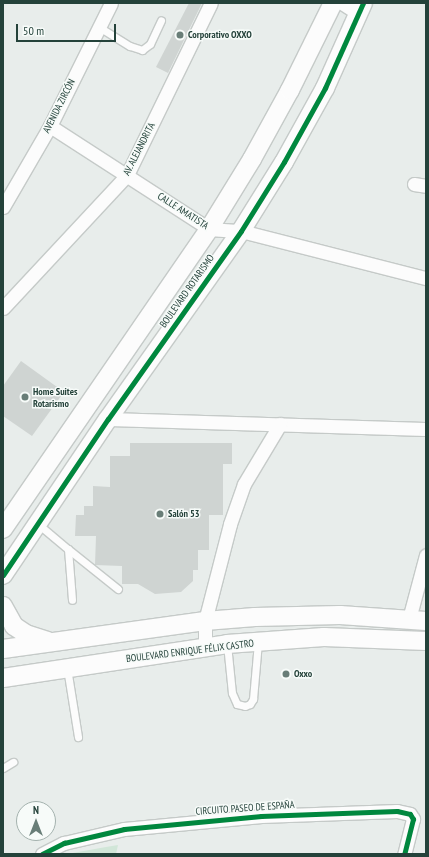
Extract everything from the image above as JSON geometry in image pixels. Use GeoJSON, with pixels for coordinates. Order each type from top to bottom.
{"type":"FeatureCollection","features":[{"type":"Feature","properties":{"kind":"street","name":"AVENIDA ZIRCÓN"},"geometry":{"type":"LineString","coordinates":[[3,207],[50,126],[111,3]]}},
{"type":"Feature","properties":{"kind":"street","name":"AV. ALEJANDRITA"},"geometry":{"type":"LineString","coordinates":[[3,308],[127,175],[211,3]]}},
{"type":"Feature","properties":{"kind":"street","name":"BOULEVARD ROTARISMO"},"geometry":{"type":"LineString","coordinates":[[5,521],[209,229],[252,159],[283,104],[333,3]]}},
{"type":"Feature","properties":{"kind":"street"},"geometry":{"type":"LineString","coordinates":[[342,3],[361,9]]}},
{"type":"Feature","properties":{"kind":"street","name":"BOULEVARD ROTARISMO"},"geometry":{"type":"LineString","coordinates":[[3,575],[108,419],[241,231],[301,135],[361,9]]}},
{"type":"Feature","properties":{"kind":"street","name":"CALLE AMATISTA"},"geometry":{"type":"LineString","coordinates":[[50,126],[209,229],[241,231],[426,278]]}},
{"type":"Feature","properties":{"kind":"street"},"geometry":{"type":"LineString","coordinates":[[108,419],[426,429]]}},
{"type":"Feature","properties":{"kind":"street"},"geometry":{"type":"LineString","coordinates":[[205,647],[205,621],[226,538],[244,484],[280,424]]}},
{"type":"Feature","properties":{"kind":"street"},"geometry":{"type":"LineString","coordinates":[[3,650],[205,621],[340,615],[417,620],[426,555]]}},
{"type":"Feature","properties":{"kind":"street"},"geometry":{"type":"LineString","coordinates":[[3,606],[14,626],[26,634],[51,642]]}},
{"type":"Feature","properties":{"kind":"street","name":"BOULEVARD ENRIQUE FÉLIX CASTRO"},"geometry":{"type":"LineString","coordinates":[[3,678],[227,644],[324,637],[426,641]]}},
{"type":"Feature","properties":{"kind":"street","name":"CIRCUITO PASEO DE ESPAÑA"},"geometry":{"type":"LineString","coordinates":[[42,854],[64,844],[124,829],[253,817],[397,811],[410,814],[413,819],[404,854]]}},
{"type":"Feature","properties":{"kind":"lane"},"geometry":{"type":"LineString","coordinates":[[99,27],[130,46],[142,50],[150,44],[161,20]]}},
{"type":"Feature","properties":{"kind":"lane"},"geometry":{"type":"LineString","coordinates":[[37,524],[118,589]]}},
{"type":"Feature","properties":{"kind":"lane"},"geometry":{"type":"LineString","coordinates":[[68,549],[72,600]]}},
{"type":"Feature","properties":{"kind":"lane"},"geometry":{"type":"LineString","coordinates":[[227,644],[232,693],[237,704],[244,706],[250,704],[253,699],[258,642]]}},
{"type":"Feature","properties":{"kind":"lane"},"geometry":{"type":"LineString","coordinates":[[67,668],[78,737]]}},
{"type":"Feature","properties":{"kind":"lane"},"geometry":{"type":"LineString","coordinates":[[3,768],[13,762]]}},
{"type":"Feature","properties":{"kind":"green space"},"geometry":{"type":"Polygon","coordinates":[[[118,845],[116,854],[67,854],[106,847],[118,845]]]}},
{"type":"Feature","properties":{"kind":"building","name":"Corporativo OXXO"},"geometry":{"type":"Polygon","coordinates":[[[189,3],[202,3],[168,73],[156,67],[189,3]]]}},
{"type":"Feature","properties":{"kind":"building"},"geometry":{"type":"Polygon","coordinates":[[[21,361],[64,392],[32,436],[3,416],[3,386],[21,361]]]}},
{"type":"Feature","properties":{"kind":"building"},"geometry":{"type":"Polygon","coordinates":[[[130,443],[232,443],[232,464],[223,464],[223,515],[209,515],[209,550],[198,550],[198,570],[193,570],[193,581],[181,592],[155,594],[138,584],[122,584],[122,566],[95,565],[96,536],[75,536],[76,515],[84,515],[84,506],[93,506],[93,486],[110,487],[110,456],[130,456],[130,443]]]}},
{"type":"Feature","properties":{"kind":"cycle path"},"geometry":{"type":"LineString","coordinates":[[3,575],[108,419],[241,231],[284,162],[325,88],[363,3]]}},
{"type":"Feature","properties":{"kind":"cycle path"},"geometry":{"type":"LineString","coordinates":[[42,854],[64,843],[124,829],[261,816],[397,811],[410,814],[413,819],[404,854]]}},
{"type":"Feature","properties":{"kind":"place","name":"Corporativo OXXO"},"geometry":{"type":"Point","coordinates":[180,35]}},
{"type":"Feature","properties":{"kind":"place","name":"Home Suites Rotarismo"},"geometry":{"type":"Point","coordinates":[25,397]}},
{"type":"Feature","properties":{"kind":"place","name":"Salón 53"},"geometry":{"type":"Point","coordinates":[160,514]}},
{"type":"Feature","properties":{"kind":"place","name":"Oxxo"},"geometry":{"type":"Point","coordinates":[286,674]}}]}
